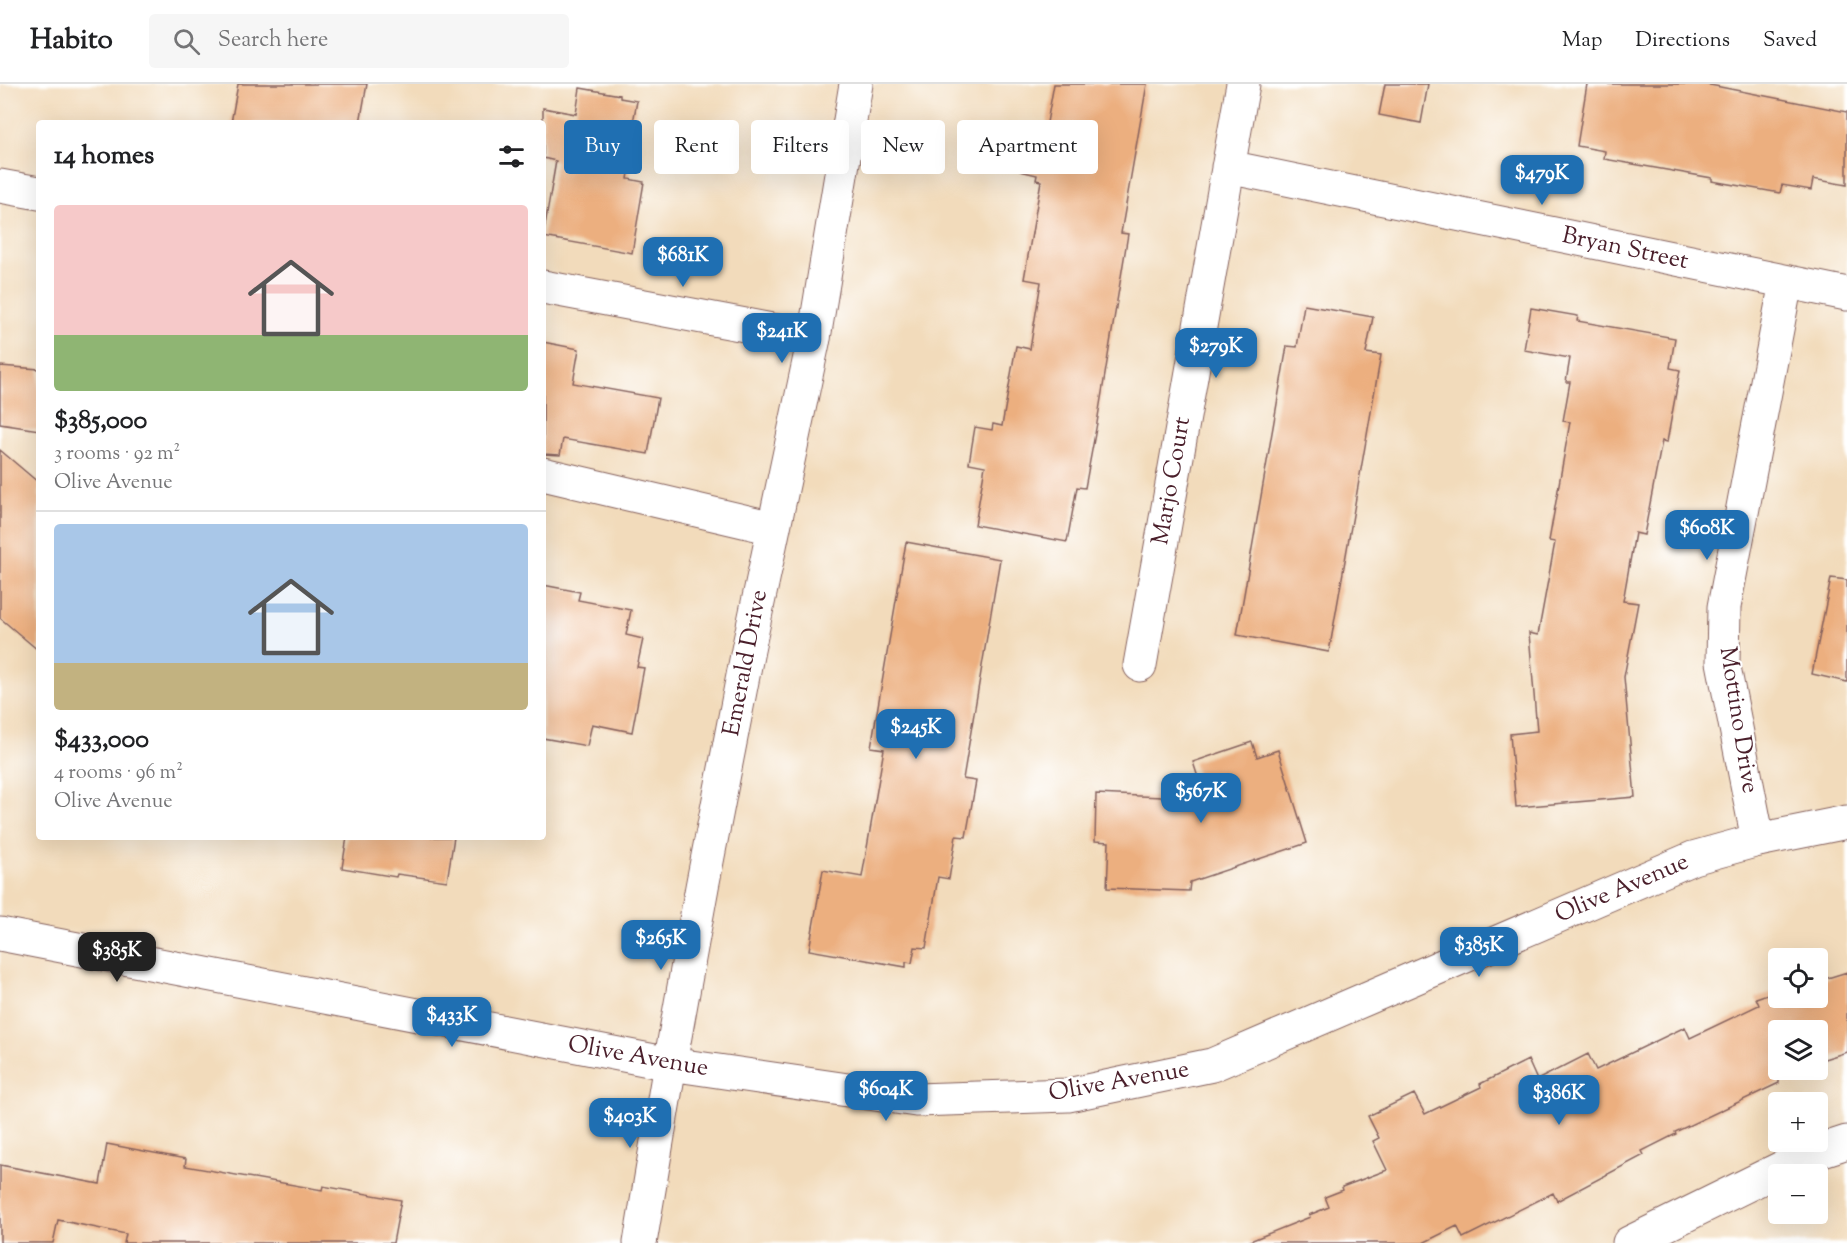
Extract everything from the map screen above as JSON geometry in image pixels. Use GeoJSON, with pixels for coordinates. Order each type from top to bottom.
{"type":"FeatureCollection","features":[{"type":"Feature","properties":{"kind":"main road","name":"Emerald Drive"},"geometry":{"type":"LineString","coordinates":[[640,1243],[670,1064],[746,662],[814,338],[856,84]]}},
{"type":"Feature","properties":{"kind":"main road","name":"Marjo Court"},"geometry":{"type":"LineString","coordinates":[[1140,665],[1243,84]]}},
{"type":"Feature","properties":{"kind":"main road","name":"Bryan Street"},"geometry":{"type":"LineString","coordinates":[[1228,167],[1847,294]]}},
{"type":"Feature","properties":{"kind":"main road"},"geometry":{"type":"LineString","coordinates":[[0,186],[36,192]]}},
{"type":"Feature","properties":{"kind":"main road","name":"Mottino Drive"},"geometry":{"type":"LineString","coordinates":[[1758,840],[1723,662],[1724,607],[1786,282]]}},
{"type":"Feature","properties":{"kind":"main road"},"geometry":{"type":"LineString","coordinates":[[546,288],[814,338]]}},
{"type":"Feature","properties":{"kind":"main road"},"geometry":{"type":"LineString","coordinates":[[546,475],[773,528]]}},
{"type":"Feature","properties":{"kind":"main road","name":"Olive Avenue"},"geometry":{"type":"LineString","coordinates":[[0,934],[670,1064],[916,1100],[1068,1095],[1212,1065],[1694,858],[1758,840],[1847,822]]}},
{"type":"Feature","properties":{"kind":"main road"},"geometry":{"type":"LineString","coordinates":[[1629,1243],[1810,1154],[1847,1142]]}},
{"type":"Feature","properties":{"kind":"building"},"geometry":{"type":"Polygon","coordinates":[[[238,84],[367,84],[361,120],[232,120],[238,84]]]}},
{"type":"Feature","properties":{"kind":"building"},"geometry":{"type":"Polygon","coordinates":[[[1054,84],[1147,84],[1121,233],[1128,234],[1097,423],[1085,488],[1077,487],[1067,542],[975,525],[985,466],[969,463],[975,427],[992,430],[993,424],[1002,426],[1016,346],[1030,349],[1041,282],[1024,279],[1041,181],[1036,180],[1037,175],[1033,174],[1098,174],[1098,120],[1047,120],[1054,84]]]}},
{"type":"Feature","properties":{"kind":"building"},"geometry":{"type":"Polygon","coordinates":[[[1385,84],[1428,84],[1421,123],[1379,115],[1385,84]]]}},
{"type":"Feature","properties":{"kind":"building"},"geometry":{"type":"Polygon","coordinates":[[[1587,84],[1705,84],[1847,112],[1847,185],[1813,179],[1811,190],[1782,185],[1780,193],[1712,181],[1712,178],[1604,159],[1605,151],[1577,146],[1587,84]]]}},
{"type":"Feature","properties":{"kind":"building"},"geometry":{"type":"Polygon","coordinates":[[[580,88],[620,95],[620,98],[637,101],[633,120],[564,120],[564,174],[629,174],[628,179],[644,182],[632,253],[546,238],[546,219],[556,161],[546,159],[546,120],[543,120],[543,108],[576,114],[580,88]]]}},
{"type":"Feature","properties":{"kind":"building"},"geometry":{"type":"Polygon","coordinates":[[[1304,305],[1373,317],[1366,353],[1381,355],[1329,652],[1237,635],[1287,346],[1297,347],[1304,305]]]}},
{"type":"Feature","properties":{"kind":"building"},"geometry":{"type":"Polygon","coordinates":[[[1531,308],[1578,316],[1577,321],[1675,338],[1670,368],[1680,370],[1667,442],[1662,441],[1644,535],[1635,533],[1623,601],[1638,603],[1624,677],[1635,797],[1516,807],[1510,734],[1537,731],[1529,633],[1538,635],[1555,542],[1549,541],[1570,422],[1563,421],[1570,382],[1566,382],[1570,358],[1524,350],[1531,308]]]}},
{"type":"Feature","properties":{"kind":"building"},"geometry":{"type":"Polygon","coordinates":[[[546,343],[579,349],[573,383],[658,398],[648,454],[563,439],[560,455],[546,454],[546,343]]]}},
{"type":"Feature","properties":{"kind":"building"},"geometry":{"type":"Polygon","coordinates":[[[0,366],[36,369],[36,430],[0,424],[0,366]]]}},
{"type":"Feature","properties":{"kind":"building"},"geometry":{"type":"Polygon","coordinates":[[[0,450],[36,480],[36,648],[0,618],[0,450]]]}},
{"type":"Feature","properties":{"kind":"building"},"geometry":{"type":"Polygon","coordinates":[[[906,542],[1000,559],[963,779],[976,781],[966,837],[956,836],[949,879],[938,877],[926,948],[915,947],[912,963],[906,962],[906,967],[809,950],[823,870],[862,877],[884,749],[871,747],[906,542]]]}},
{"type":"Feature","properties":{"kind":"building"},"geometry":{"type":"Polygon","coordinates":[[[1831,578],[1847,580],[1847,682],[1812,674],[1831,578]]]}},
{"type":"Feature","properties":{"kind":"building"},"geometry":{"type":"Polygon","coordinates":[[[546,586],[580,592],[578,600],[631,610],[626,635],[643,639],[637,667],[644,668],[632,732],[592,724],[587,746],[546,739],[546,586]]]}},
{"type":"Feature","properties":{"kind":"building"},"geometry":{"type":"Polygon","coordinates":[[[1252,742],[1257,757],[1278,750],[1307,843],[1190,882],[1189,891],[1107,888],[1109,842],[1095,841],[1096,794],[1205,799],[1193,762],[1252,742]]]}},
{"type":"Feature","properties":{"kind":"building"},"geometry":{"type":"Polygon","coordinates":[[[347,840],[454,840],[447,881],[397,874],[396,877],[342,868],[347,840]]]}},
{"type":"Feature","properties":{"kind":"building"},"geometry":{"type":"Polygon","coordinates":[[[1847,972],[1847,1052],[1828,1058],[1828,1020],[1768,1020],[1768,1080],[1779,1080],[1779,1083],[1675,1132],[1676,1134],[1642,1151],[1644,1155],[1557,1201],[1553,1193],[1463,1238],[1457,1226],[1423,1243],[1250,1243],[1250,1241],[1329,1207],[1325,1197],[1343,1190],[1342,1187],[1387,1170],[1373,1141],[1379,1138],[1368,1116],[1414,1094],[1425,1114],[1481,1087],[1480,1084],[1528,1060],[1537,1080],[1588,1054],[1596,1070],[1685,1027],[1690,1038],[1759,1005],[1756,998],[1768,994],[1768,1008],[1828,1008],[1828,978],[1847,972]]]}},
{"type":"Feature","properties":{"kind":"building"},"geometry":{"type":"Polygon","coordinates":[[[107,1144],[186,1159],[185,1166],[322,1190],[323,1186],[401,1200],[393,1243],[124,1243],[126,1234],[58,1220],[53,1243],[0,1243],[0,1165],[100,1184],[107,1144]]]}}]}
